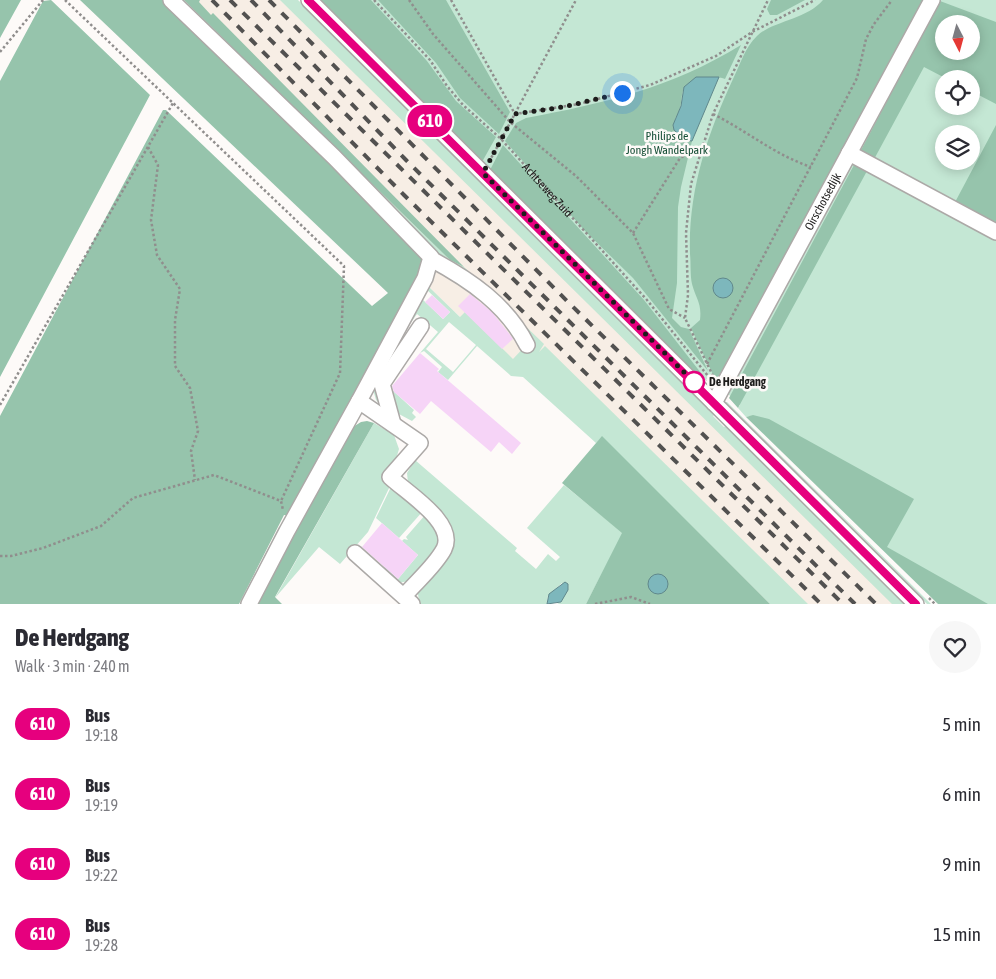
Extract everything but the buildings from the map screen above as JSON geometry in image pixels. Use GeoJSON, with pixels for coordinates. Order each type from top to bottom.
{"type":"FeatureCollection","features":[{"type":"Feature","properties":{"kind":"street"},"geometry":{"type":"LineString","coordinates":[[171,0],[341,164],[418,242],[431,259],[461,275],[478,287],[517,326],[527,345]]}},
{"type":"Feature","properties":{"kind":"street"},"geometry":{"type":"LineString","coordinates":[[309,0],[916,604]]}},
{"type":"Feature","properties":{"kind":"street","name":"Oirschotsedijk"},"geometry":{"type":"LineString","coordinates":[[714,403],[932,0]]}},
{"type":"Feature","properties":{"kind":"street"},"geometry":{"type":"LineString","coordinates":[[849,153],[996,232]]}},
{"type":"Feature","properties":{"kind":"street"},"geometry":{"type":"LineString","coordinates":[[250,604],[287,531],[359,401],[423,293],[431,259]]}},
{"type":"Feature","properties":{"kind":"street"},"geometry":{"type":"LineString","coordinates":[[393,424],[382,384],[421,326]]}},
{"type":"Feature","properties":{"kind":"street"},"geometry":{"type":"LineString","coordinates":[[355,553],[408,600],[446,544],[446,534],[439,520],[390,478],[420,443],[359,401]]}},
{"type":"Feature","properties":{"kind":"path"},"geometry":{"type":"LineString","coordinates":[[0,52],[43,0]]}},
{"type":"Feature","properties":{"kind":"path"},"geometry":{"type":"LineString","coordinates":[[65,0],[344,266],[340,373],[281,501],[287,531]]}},
{"type":"Feature","properties":{"kind":"path","name":"Achtseweg Zuid"},"geometry":{"type":"LineString","coordinates":[[374,0],[430,60],[447,86],[463,104],[501,139],[647,300],[710,377]]}},
{"type":"Feature","properties":{"kind":"path"},"geometry":{"type":"LineString","coordinates":[[409,0],[433,34],[510,122],[576,176],[633,233],[669,309],[684,318],[715,380]]}},
{"type":"Feature","properties":{"kind":"path"},"geometry":{"type":"LineString","coordinates":[[451,0],[515,114]]}},
{"type":"Feature","properties":{"kind":"path"},"geometry":{"type":"LineString","coordinates":[[483,173],[576,0]]}},
{"type":"Feature","properties":{"kind":"path"},"geometry":{"type":"LineString","coordinates":[[684,318],[688,295],[686,233],[691,184],[713,114],[768,0]]}},
{"type":"Feature","properties":{"kind":"path"},"geometry":{"type":"LineString","coordinates":[[515,114],[579,104],[650,85],[716,56],[752,32],[815,0]]}},
{"type":"Feature","properties":{"kind":"path"},"geometry":{"type":"LineString","coordinates":[[707,364],[857,78],[866,39],[874,24],[892,0]]}},
{"type":"Feature","properties":{"kind":"path"},"geometry":{"type":"LineString","coordinates":[[0,405],[173,103]]}},
{"type":"Feature","properties":{"kind":"path"},"geometry":{"type":"LineString","coordinates":[[713,114],[733,124],[786,158],[811,167]]}},
{"type":"Feature","properties":{"kind":"path"},"geometry":{"type":"LineString","coordinates":[[148,146],[158,165],[151,220],[157,255],[180,288],[175,320],[175,366],[190,388],[198,431],[191,451],[195,480]]}},
{"type":"Feature","properties":{"kind":"path"},"geometry":{"type":"LineString","coordinates":[[633,233],[680,158],[686,155],[699,154]]}},
{"type":"Feature","properties":{"kind":"path"},"geometry":{"type":"LineString","coordinates":[[0,556],[11,556],[43,548],[101,526],[133,498],[214,475],[281,501]]}},
{"type":"Feature","properties":{"kind":"path"},"geometry":{"type":"LineString","coordinates":[[595,604],[631,597],[650,604]]}},
{"type":"Feature","properties":{"kind":"shaded area"},"geometry":{"type":"Polygon","coordinates":[[[184,0],[282,0],[900,604],[770,604],[522,357],[512,367],[428,286],[444,255],[184,0]]]}},
{"type":"Feature","properties":{"kind":"green space"},"geometry":{"type":"Polygon","coordinates":[[[0,0],[21,0],[0,38],[0,0]]]}},
{"type":"Feature","properties":{"kind":"green space"},"geometry":{"type":"Polygon","coordinates":[[[51,0],[150,95],[0,377],[0,81],[43,1],[51,0]]]}},
{"type":"Feature","properties":{"kind":"green space"},"geometry":{"type":"Polygon","coordinates":[[[80,0],[163,0],[330,160],[420,251],[425,264],[292,516],[284,515],[239,604],[0,604],[0,416],[163,110],[166,110],[372,306],[388,293],[80,0]]]}},
{"type":"Feature","properties":{"kind":"green space"},"geometry":{"type":"Polygon","coordinates":[[[178,0],[184,0],[450,260],[464,267],[544,344],[539,352],[545,346],[808,604],[770,604],[602,437],[596,443],[523,377],[511,376],[477,346],[448,380],[438,372],[442,367],[424,351],[420,353],[438,332],[417,314],[400,338],[375,385],[383,407],[376,400],[372,386],[420,297],[443,319],[450,312],[425,288],[436,266],[438,267],[428,286],[460,317],[465,312],[513,359],[528,343],[439,260],[178,0]],[[449,322],[426,349],[453,372],[476,345],[449,322]]]}},
{"type":"Feature","properties":{"kind":"green space"},"geometry":{"type":"Polygon","coordinates":[[[184,0],[200,0],[199,2],[211,15],[213,13],[464,267],[450,260],[184,0]]]}},
{"type":"Feature","properties":{"kind":"green space"},"geometry":{"type":"Polygon","coordinates":[[[280,0],[298,0],[715,414],[713,416],[724,427],[726,426],[906,604],[892,604],[280,0]]]}},
{"type":"Feature","properties":{"kind":"green space","name":"Philips de Jongh Wandelpark"},"geometry":{"type":"Polygon","coordinates":[[[319,0],[904,0],[721,361],[712,384],[699,373],[696,375],[319,0]]]}},
{"type":"Feature","properties":{"kind":"green space"},"geometry":{"type":"Polygon","coordinates":[[[319,0],[371,0],[427,61],[456,101],[496,137],[482,162],[319,0]]]}},
{"type":"Feature","properties":{"kind":"green space"},"geometry":{"type":"Polygon","coordinates":[[[378,0],[446,0],[510,112],[499,134],[460,98],[436,63],[378,0]]]}},
{"type":"Feature","properties":{"kind":"green space"},"geometry":{"type":"Polygon","coordinates":[[[771,0],[805,0],[777,15],[770,15],[767,9],[771,0]]]}},
{"type":"Feature","properties":{"kind":"green space"},"geometry":{"type":"Polygon","coordinates":[[[823,0],[927,0],[717,383],[691,328],[700,320],[700,314],[691,280],[690,231],[696,186],[707,142],[743,56],[753,40],[763,31],[808,12],[823,0]]]}},
{"type":"Feature","properties":{"kind":"green space","name":"De Herdgang"},"geometry":{"type":"Polygon","coordinates":[[[937,0],[996,0],[996,604],[941,604],[750,416],[746,417],[738,408],[740,405],[728,394],[937,0]]]}},
{"type":"Feature","properties":{"kind":"green space"},"geometry":{"type":"Polygon","coordinates":[[[940,1],[977,15],[935,15],[935,60],[980,60],[980,16],[996,22],[996,104],[980,96],[980,70],[935,70],[935,73],[924,67],[872,163],[860,152],[940,1]]]}},
{"type":"Feature","properties":{"kind":"green space"},"geometry":{"type":"Polygon","coordinates":[[[741,45],[725,79],[715,77],[695,81],[684,88],[679,111],[675,119],[685,140],[692,141],[678,207],[677,283],[672,318],[681,327],[689,329],[708,371],[633,278],[585,231],[505,141],[516,123],[526,118],[610,100],[637,92],[689,72],[741,45]]]}},
{"type":"Feature","properties":{"kind":"green space"},"geometry":{"type":"Polygon","coordinates":[[[996,125],[996,229],[953,206],[972,170],[980,170],[980,155],[996,125]]]}},
{"type":"Feature","properties":{"kind":"green space"},"geometry":{"type":"Polygon","coordinates":[[[503,145],[644,300],[708,382],[699,373],[696,375],[490,170],[503,145]]]}},
{"type":"Feature","properties":{"kind":"green space"},"geometry":{"type":"Polygon","coordinates":[[[854,165],[867,171],[738,408],[729,398],[854,165]]]}},
{"type":"Feature","properties":{"kind":"green space"},"geometry":{"type":"Polygon","coordinates":[[[390,388],[414,410],[412,413],[416,417],[412,421],[397,413],[390,388]]]}},
{"type":"Feature","properties":{"kind":"green space"},"geometry":{"type":"Polygon","coordinates":[[[725,402],[727,402],[931,604],[927,604],[725,402]]]}},
{"type":"Feature","properties":{"kind":"green space"},"geometry":{"type":"Polygon","coordinates":[[[753,415],[769,419],[914,499],[887,547],[988,604],[938,604],[746,417],[753,415]]]}},
{"type":"Feature","properties":{"kind":"green space"},"geometry":{"type":"Polygon","coordinates":[[[367,421],[374,423],[275,597],[282,604],[254,604],[353,427],[367,421]]]}},
{"type":"Feature","properties":{"kind":"green space"},"geometry":{"type":"Polygon","coordinates":[[[374,423],[394,435],[399,449],[396,459],[382,474],[391,484],[368,532],[340,564],[319,547],[275,598],[374,423]]]}},
{"type":"Feature","properties":{"kind":"green space"},"geometry":{"type":"Polygon","coordinates":[[[602,436],[770,604],[586,604],[622,533],[562,483],[602,436]]]}},
{"type":"Feature","properties":{"kind":"green space"},"geometry":{"type":"Polygon","coordinates":[[[415,460],[517,548],[515,551],[536,569],[548,554],[556,561],[560,557],[527,528],[564,485],[623,533],[586,604],[557,604],[561,602],[562,583],[548,596],[547,604],[420,604],[417,590],[450,545],[408,483],[407,473],[415,460]]]}},
{"type":"Feature","properties":{"kind":"green space"},"geometry":{"type":"Polygon","coordinates":[[[392,485],[423,511],[399,538],[376,518],[392,485]]]}},
{"type":"Feature","properties":{"kind":"green space"},"geometry":{"type":"Polygon","coordinates":[[[426,514],[437,524],[442,543],[409,581],[398,583],[381,571],[385,567],[398,579],[418,555],[402,541],[404,539],[408,540],[406,537],[426,514]]]}},
{"type":"Feature","properties":{"kind":"water"},"geometry":{"type":"Polygon","coordinates":[[[696,77],[719,77],[692,141],[685,140],[674,130],[673,125],[681,106],[684,87],[696,77]]]}},
{"type":"Feature","properties":{"kind":"water"},"geometry":{"type":"Polygon","coordinates":[[[723,278],[730,281],[733,288],[730,295],[723,298],[716,295],[713,288],[716,281],[723,278]]]}},
{"type":"Feature","properties":{"kind":"water"},"geometry":{"type":"Polygon","coordinates":[[[654,574],[662,574],[668,580],[668,588],[662,594],[654,594],[648,588],[648,580],[654,574]]]}},
{"type":"Feature","properties":{"kind":"water"},"geometry":{"type":"Polygon","coordinates":[[[565,582],[568,584],[568,590],[561,602],[547,604],[549,594],[565,582]]]}},
{"type":"Feature","properties":{"kind":"railway"},"geometry":{"type":"LineString","coordinates":[[212,0],[404,195],[821,604]]}},
{"type":"Feature","properties":{"kind":"railway"},"geometry":{"type":"LineString","coordinates":[[230,0],[843,604]]}},
{"type":"Feature","properties":{"kind":"railway"},"geometry":{"type":"LineString","coordinates":[[251,0],[406,160],[855,604]]}},
{"type":"Feature","properties":{"kind":"railway"},"geometry":{"type":"LineString","coordinates":[[269,0],[567,301],[876,604]]}},
{"type":"Feature","properties":{"kind":"bus line","name":"610"},"geometry":{"type":"LineString","coordinates":[[308,0],[916,604]]}},
{"type":"Feature","properties":{"kind":"place","name":"De Herdgang"},"geometry":{"type":"Point","coordinates":[694,382]}},
{"type":"Feature","properties":{"kind":"route"},"geometry":{"type":"LineString","coordinates":[[622,93],[548,110],[515,114],[483,173],[694,382]]}}]}
